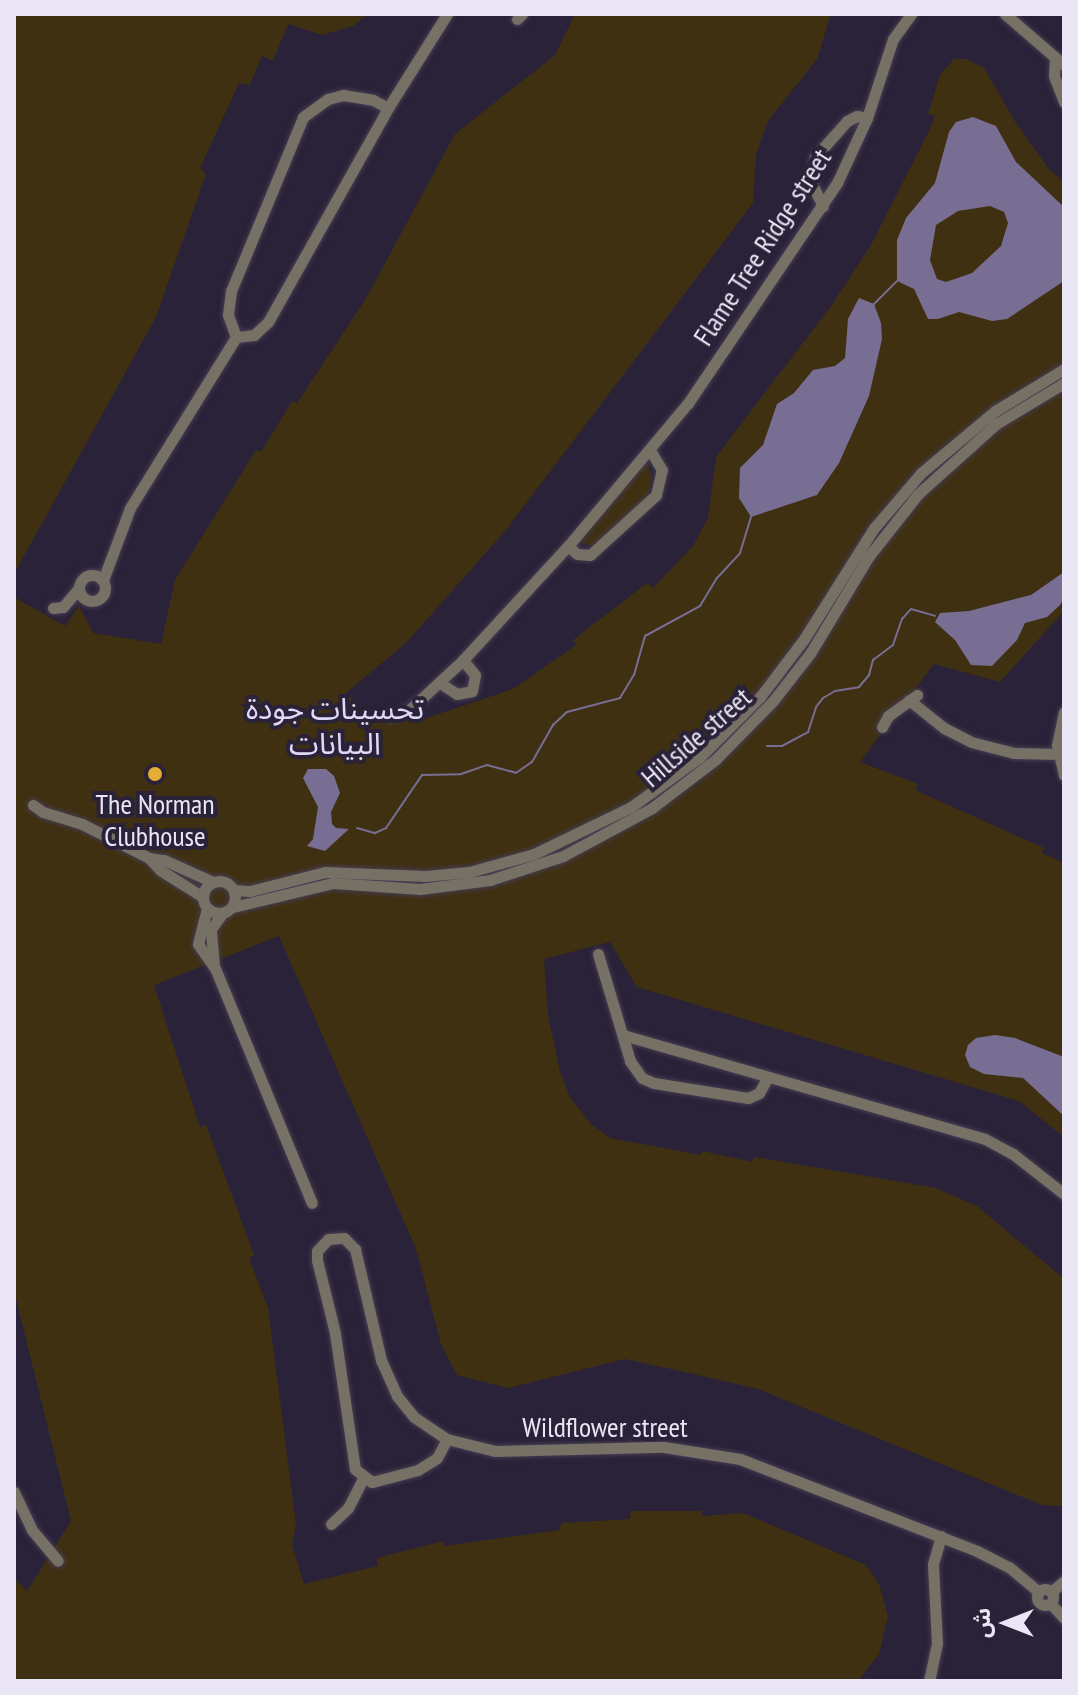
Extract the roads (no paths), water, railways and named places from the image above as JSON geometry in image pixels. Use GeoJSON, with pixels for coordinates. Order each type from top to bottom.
{"type":"FeatureCollection","features":[{"type":"Feature","properties":{"kind":"street"},"geometry":{"type":"LineString","coordinates":[[236,337],[254,335],[268,322],[388,108],[447,14]]}},
{"type":"Feature","properties":{"kind":"street","name":"Flame Tree Ridge street"},"geometry":{"type":"LineString","coordinates":[[389,716],[406,713],[463,660],[568,546],[650,450],[716,364],[823,206],[867,118],[893,39],[911,14]]}},
{"type":"Feature","properties":{"kind":"street"},"geometry":{"type":"LineString","coordinates":[[1005,14],[1060,61],[1054,76],[1064,102]]}},
{"type":"Feature","properties":{"kind":"street"},"geometry":{"type":"LineString","coordinates":[[236,337],[228,315],[231,291],[303,117],[314,106],[343,95],[373,100],[388,108]]}},
{"type":"Feature","properties":{"kind":"street"},"geometry":{"type":"LineString","coordinates":[[823,206],[812,184],[815,157],[847,121],[857,116],[867,118]]}},
{"type":"Feature","properties":{"kind":"street"},"geometry":{"type":"LineString","coordinates":[[78,589],[83,598],[95,601],[105,593],[103,580],[130,508],[236,337]]}},
{"type":"Feature","properties":{"kind":"street","name":"Hillside street"},"geometry":{"type":"LineString","coordinates":[[149,858],[164,860],[213,882],[223,881],[234,890],[250,891],[333,871],[425,876],[469,872],[597,833],[675,777],[746,713],[804,639],[874,528],[921,473],[995,411],[1064,369]]}},
{"type":"Feature","properties":{"kind":"street","name":"Hillside street"},"geometry":{"type":"LineString","coordinates":[[205,939],[222,914],[233,907],[333,883],[420,889],[471,884],[536,866],[674,793],[736,740],[801,666],[869,556],[918,494],[996,424],[1064,383]]}},
{"type":"Feature","properties":{"kind":"street"},"geometry":{"type":"LineString","coordinates":[[568,546],[581,556],[590,555],[656,495],[662,470],[650,450]]}},
{"type":"Feature","properties":{"kind":"street"},"geometry":{"type":"LineString","coordinates":[[53,608],[63,607],[87,576],[103,580]]}},
{"type":"Feature","properties":{"kind":"street"},"geometry":{"type":"LineString","coordinates":[[440,683],[457,694],[472,691],[475,675],[463,660]]}},
{"type":"Feature","properties":{"kind":"street"},"geometry":{"type":"LineString","coordinates":[[882,727],[888,716],[913,698],[932,720],[971,742],[1014,753],[1058,754]]}},
{"type":"Feature","properties":{"kind":"street"},"geometry":{"type":"LineString","coordinates":[[1064,712],[1058,735],[1058,754],[1064,775]]}},
{"type":"Feature","properties":{"kind":"street"},"geometry":{"type":"LineString","coordinates":[[33,805],[43,812],[82,824],[149,858],[160,870],[222,914]]}},
{"type":"Feature","properties":{"kind":"street"},"geometry":{"type":"LineString","coordinates":[[213,882],[205,902],[205,939],[312,1203]]}},
{"type":"Feature","properties":{"kind":"street"},"geometry":{"type":"LineString","coordinates":[[233,907],[234,890]]}},
{"type":"Feature","properties":{"kind":"street"},"geometry":{"type":"LineString","coordinates":[[598,954],[633,1067],[642,1078],[654,1083],[748,1098],[759,1093],[768,1077]]}},
{"type":"Feature","properties":{"kind":"street"},"geometry":{"type":"LineString","coordinates":[[623,1035],[985,1139],[1013,1154],[1064,1194]]}},
{"type":"Feature","properties":{"kind":"street","name":"Wildflower street"},"geometry":{"type":"LineString","coordinates":[[363,1478],[353,1464],[335,1333],[317,1260],[317,1251],[328,1239],[344,1238],[355,1249],[381,1360],[397,1396],[414,1417],[447,1439],[495,1451],[637,1447],[714,1453],[787,1475],[999,1561],[1047,1596],[1064,1618]]}},
{"type":"Feature","properties":{"kind":"street"},"geometry":{"type":"LineString","coordinates":[[331,1524],[348,1508],[363,1478],[378,1482],[423,1468],[437,1458],[447,1439]]}},
{"type":"Feature","properties":{"kind":"street"},"geometry":{"type":"LineString","coordinates":[[14,1492],[32,1530],[58,1561]]}},
{"type":"Feature","properties":{"kind":"street"},"geometry":{"type":"LineString","coordinates":[[929,1681],[937,1644],[933,1564],[941,1536]]}},
{"type":"Feature","properties":{"kind":"street"},"geometry":{"type":"LineString","coordinates":[[1047,1596],[1064,1581]]}},
{"type":"Feature","properties":{"kind":"waterway"},"geometry":{"type":"LineString","coordinates":[[874,304],[897,281]]}},
{"type":"Feature","properties":{"kind":"waterway"},"geometry":{"type":"LineString","coordinates":[[357,828],[375,833],[386,828],[422,775],[461,774],[487,765],[516,773],[532,762],[553,725],[567,712],[620,698],[634,675],[645,636],[700,606],[717,578],[740,553],[751,517]]}},
{"type":"Feature","properties":{"kind":"waterway"},"geometry":{"type":"LineString","coordinates":[[767,746],[782,746],[808,732],[816,707],[823,698],[835,691],[859,687],[869,675],[873,660],[893,645],[902,619],[911,609],[935,616]]}},
{"type":"Feature","properties":{"kind":"place","name":"The Norman Clubhouse"},"geometry":{"type":"Point","coordinates":[155,774]}},
{"type":"Feature","properties":{"kind":"district","name":"تحسينات جودة البيانات"},"geometry":{"type":"Point","coordinates":[335,725]}}]}
